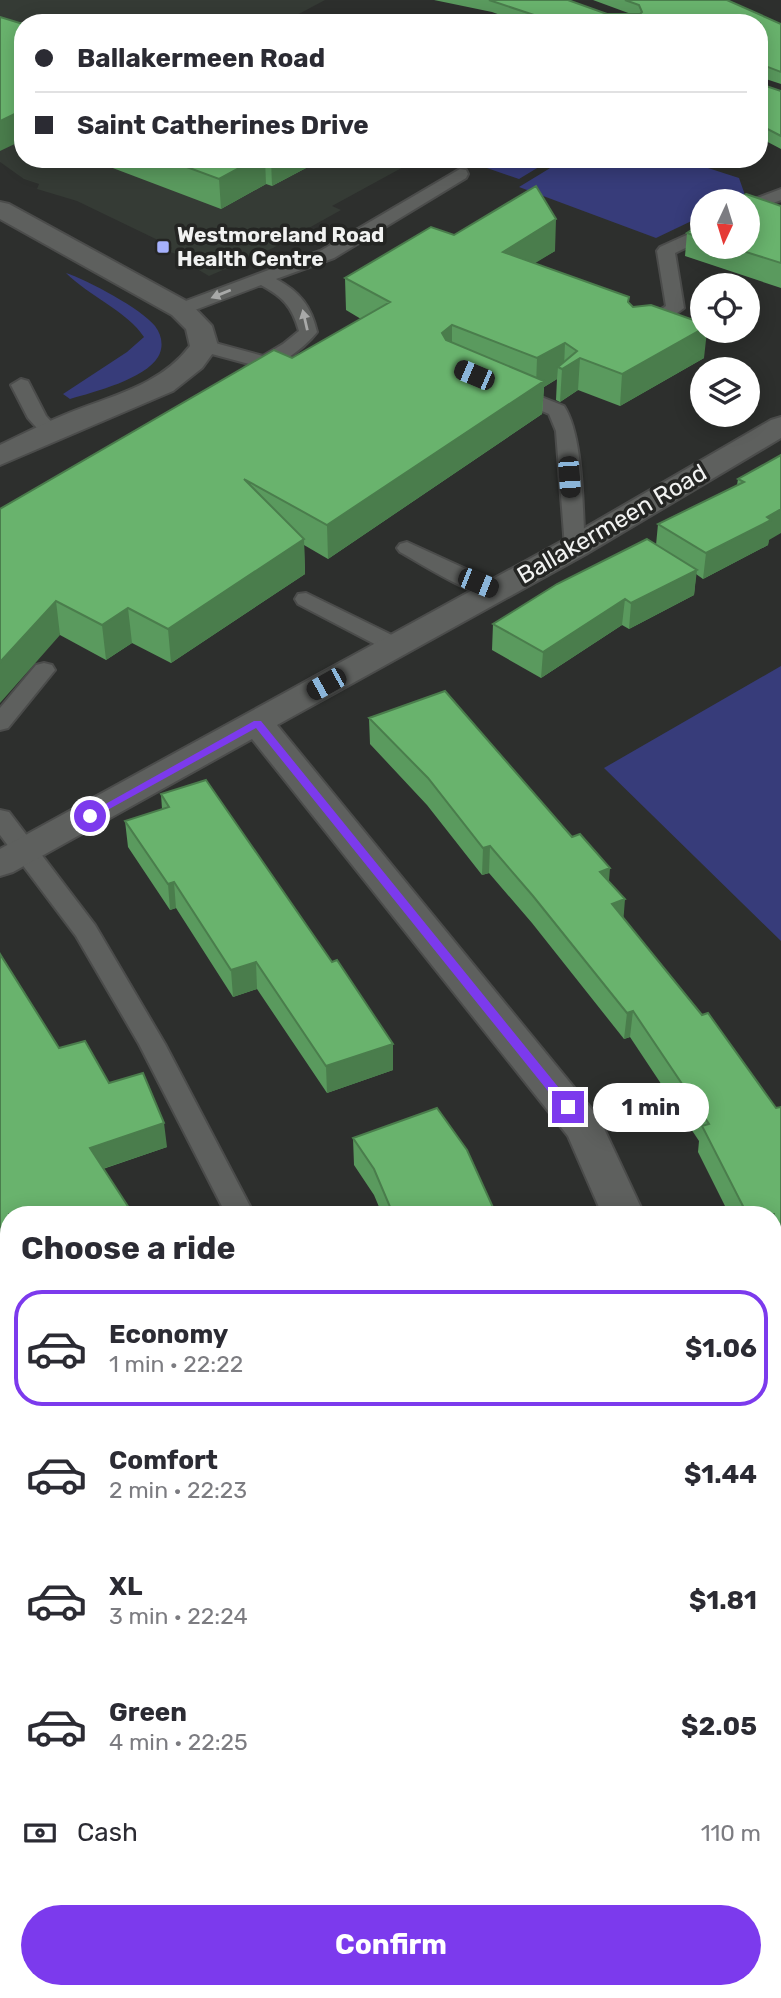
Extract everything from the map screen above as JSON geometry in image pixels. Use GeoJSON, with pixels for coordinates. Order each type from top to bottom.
{"type":"FeatureCollection","features":[{"type":"Feature","properties":{"kind":"street"},"geometry":{"type":"LineString","coordinates":[[0,209],[181,309],[199,326],[204,346],[184,372],[166,384],[0,456]]}},
{"type":"Feature","properties":{"kind":"street","name":"Ballakermeen Road"},"geometry":{"type":"LineString","coordinates":[[12,858],[575,547],[781,426]]}},
{"type":"Feature","properties":{"kind":"street"},"geometry":{"type":"LineString","coordinates":[[257,723],[585,1129],[620,1206]]}},
{"type":"Feature","properties":{"kind":"lane"},"geometry":{"type":"LineString","coordinates":[[181,309],[328,254],[460,174]]}},
{"type":"Feature","properties":{"kind":"lane"},"geometry":{"type":"LineString","coordinates":[[760,203],[781,194]]}},
{"type":"Feature","properties":{"kind":"lane"},"geometry":{"type":"LineString","coordinates":[[637,333],[675,308],[666,251],[690,239]]}},
{"type":"Feature","properties":{"kind":"lane"},"geometry":{"type":"LineString","coordinates":[[234,382],[290,348],[308,332],[303,308],[292,295],[260,278]]}},
{"type":"Feature","properties":{"kind":"lane"},"geometry":{"type":"LineString","coordinates":[[204,346],[266,363]]}},
{"type":"Feature","properties":{"kind":"lane"},"geometry":{"type":"LineString","coordinates":[[489,382],[545,396],[557,410],[566,431],[575,547]]}},
{"type":"Feature","properties":{"kind":"lane"},"geometry":{"type":"LineString","coordinates":[[21,385],[38,418],[51,432]]}},
{"type":"Feature","properties":{"kind":"lane"},"geometry":{"type":"LineString","coordinates":[[407,548],[460,576],[495,590]]}},
{"type":"Feature","properties":{"kind":"lane"},"geometry":{"type":"LineString","coordinates":[[306,599],[396,646]]}},
{"type":"Feature","properties":{"kind":"lane"},"geometry":{"type":"LineString","coordinates":[[0,723],[44,670]]}},
{"type":"Feature","properties":{"kind":"lane"},"geometry":{"type":"LineString","coordinates":[[0,818],[12,858],[86,931],[152,1044],[236,1206]]}},
{"type":"Feature","properties":{"kind":"shaded area"},"geometry":{"type":"Polygon","coordinates":[[[0,0],[325,0],[299,14],[14,14],[14,168],[402,168],[332,206],[341,210],[273,248],[209,276],[192,266],[191,259],[167,251],[172,248],[162,242],[77,201],[37,189],[39,184],[24,179],[0,162],[0,0]]]}},
{"type":"Feature","properties":{"kind":"shaded area"},"geometry":{"type":"Polygon","coordinates":[[[487,168],[537,168],[519,179],[487,168]]]}},
{"type":"Feature","properties":{"kind":"shaded area"},"geometry":{"type":"Polygon","coordinates":[[[550,168],[708,168],[739,178],[743,189],[690,189],[690,222],[656,238],[519,187],[550,168]]]}},
{"type":"Feature","properties":{"kind":"shaded area"},"geometry":{"type":"Polygon","coordinates":[[[66,273],[100,288],[139,312],[155,326],[162,345],[158,357],[142,372],[118,384],[70,399],[63,394],[127,352],[144,337],[128,320],[66,273]]]}},
{"type":"Feature","properties":{"kind":"shaded area"},"geometry":{"type":"Polygon","coordinates":[[[781,666],[781,941],[604,768],[781,666]]]}},
{"type":"Feature","properties":{"kind":"building"},"geometry":{"type":"Polygon","coordinates":[[[489,0],[568,0],[607,14],[531,14],[489,0]]]}},
{"type":"Feature","properties":{"kind":"building"},"geometry":{"type":"Polygon","coordinates":[[[625,0],[727,0],[758,14],[640,14],[642,12],[639,5],[625,0]]]}},
{"type":"Feature","properties":{"kind":"building"},"geometry":{"type":"Polygon","coordinates":[[[0,17],[14,21],[14,114],[0,121],[0,17]]]}},
{"type":"Feature","properties":{"kind":"building"},"geometry":{"type":"Polygon","coordinates":[[[768,18],[781,24],[781,72],[768,67],[768,18]]]}},
{"type":"Feature","properties":{"kind":"building"},"geometry":{"type":"Polygon","coordinates":[[[768,87],[781,91],[781,136],[768,129],[768,87]]]}},
{"type":"Feature","properties":{"kind":"building"},"geometry":{"type":"Polygon","coordinates":[[[189,168],[239,168],[219,179],[189,168]]]}},
{"type":"Feature","properties":{"kind":"building"},"geometry":{"type":"Polygon","coordinates":[[[536,186],[556,219],[503,252],[629,297],[628,302],[633,307],[651,305],[690,319],[690,336],[622,374],[580,358],[562,369],[558,367],[577,351],[565,343],[537,358],[452,325],[442,333],[446,340],[544,381],[327,525],[244,479],[304,539],[168,629],[128,608],[102,625],[56,601],[0,662],[0,509],[274,350],[292,358],[390,302],[345,278],[431,227],[454,235],[536,186]]]}},
{"type":"Feature","properties":{"kind":"building"},"geometry":{"type":"Polygon","coordinates":[[[760,199],[781,206],[781,263],[760,256],[760,199]]]}},
{"type":"Feature","properties":{"kind":"building"},"geometry":{"type":"Polygon","coordinates":[[[781,455],[781,509],[767,517],[771,520],[706,553],[658,524],[744,482],[738,479],[781,455]]]}},
{"type":"Feature","properties":{"kind":"building"},"geometry":{"type":"Polygon","coordinates":[[[647,539],[697,570],[631,603],[625,599],[543,652],[493,624],[557,584],[647,539]]]}},
{"type":"Feature","properties":{"kind":"building"},"geometry":{"type":"Polygon","coordinates":[[[445,691],[572,837],[580,834],[610,868],[600,872],[625,899],[612,904],[702,1015],[708,1013],[776,1108],[781,1107],[781,1206],[743,1206],[702,1126],[709,1124],[633,1011],[627,1013],[490,846],[483,848],[428,778],[369,718],[445,691]]]}},
{"type":"Feature","properties":{"kind":"building"},"geometry":{"type":"Polygon","coordinates":[[[206,780],[332,962],[337,960],[393,1044],[326,1066],[256,962],[231,970],[174,882],[168,884],[125,821],[169,807],[161,794],[206,780]]]}},
{"type":"Feature","properties":{"kind":"building"},"geometry":{"type":"Polygon","coordinates":[[[0,954],[59,1048],[85,1041],[109,1083],[143,1073],[164,1123],[90,1148],[128,1206],[0,1206],[0,954]]]}},
{"type":"Feature","properties":{"kind":"building"},"geometry":{"type":"Polygon","coordinates":[[[437,1108],[467,1150],[492,1206],[390,1206],[374,1169],[353,1138],[437,1108]]]}},
{"type":"Feature","properties":{"kind":"place","name":"Westmoreland Road Health Centre"},"geometry":{"type":"Point","coordinates":[163,247]}},
{"type":"Feature","properties":{"kind":"route"},"geometry":{"type":"LineString","coordinates":[[90,816],[257,723],[568,1107]]}}]}
